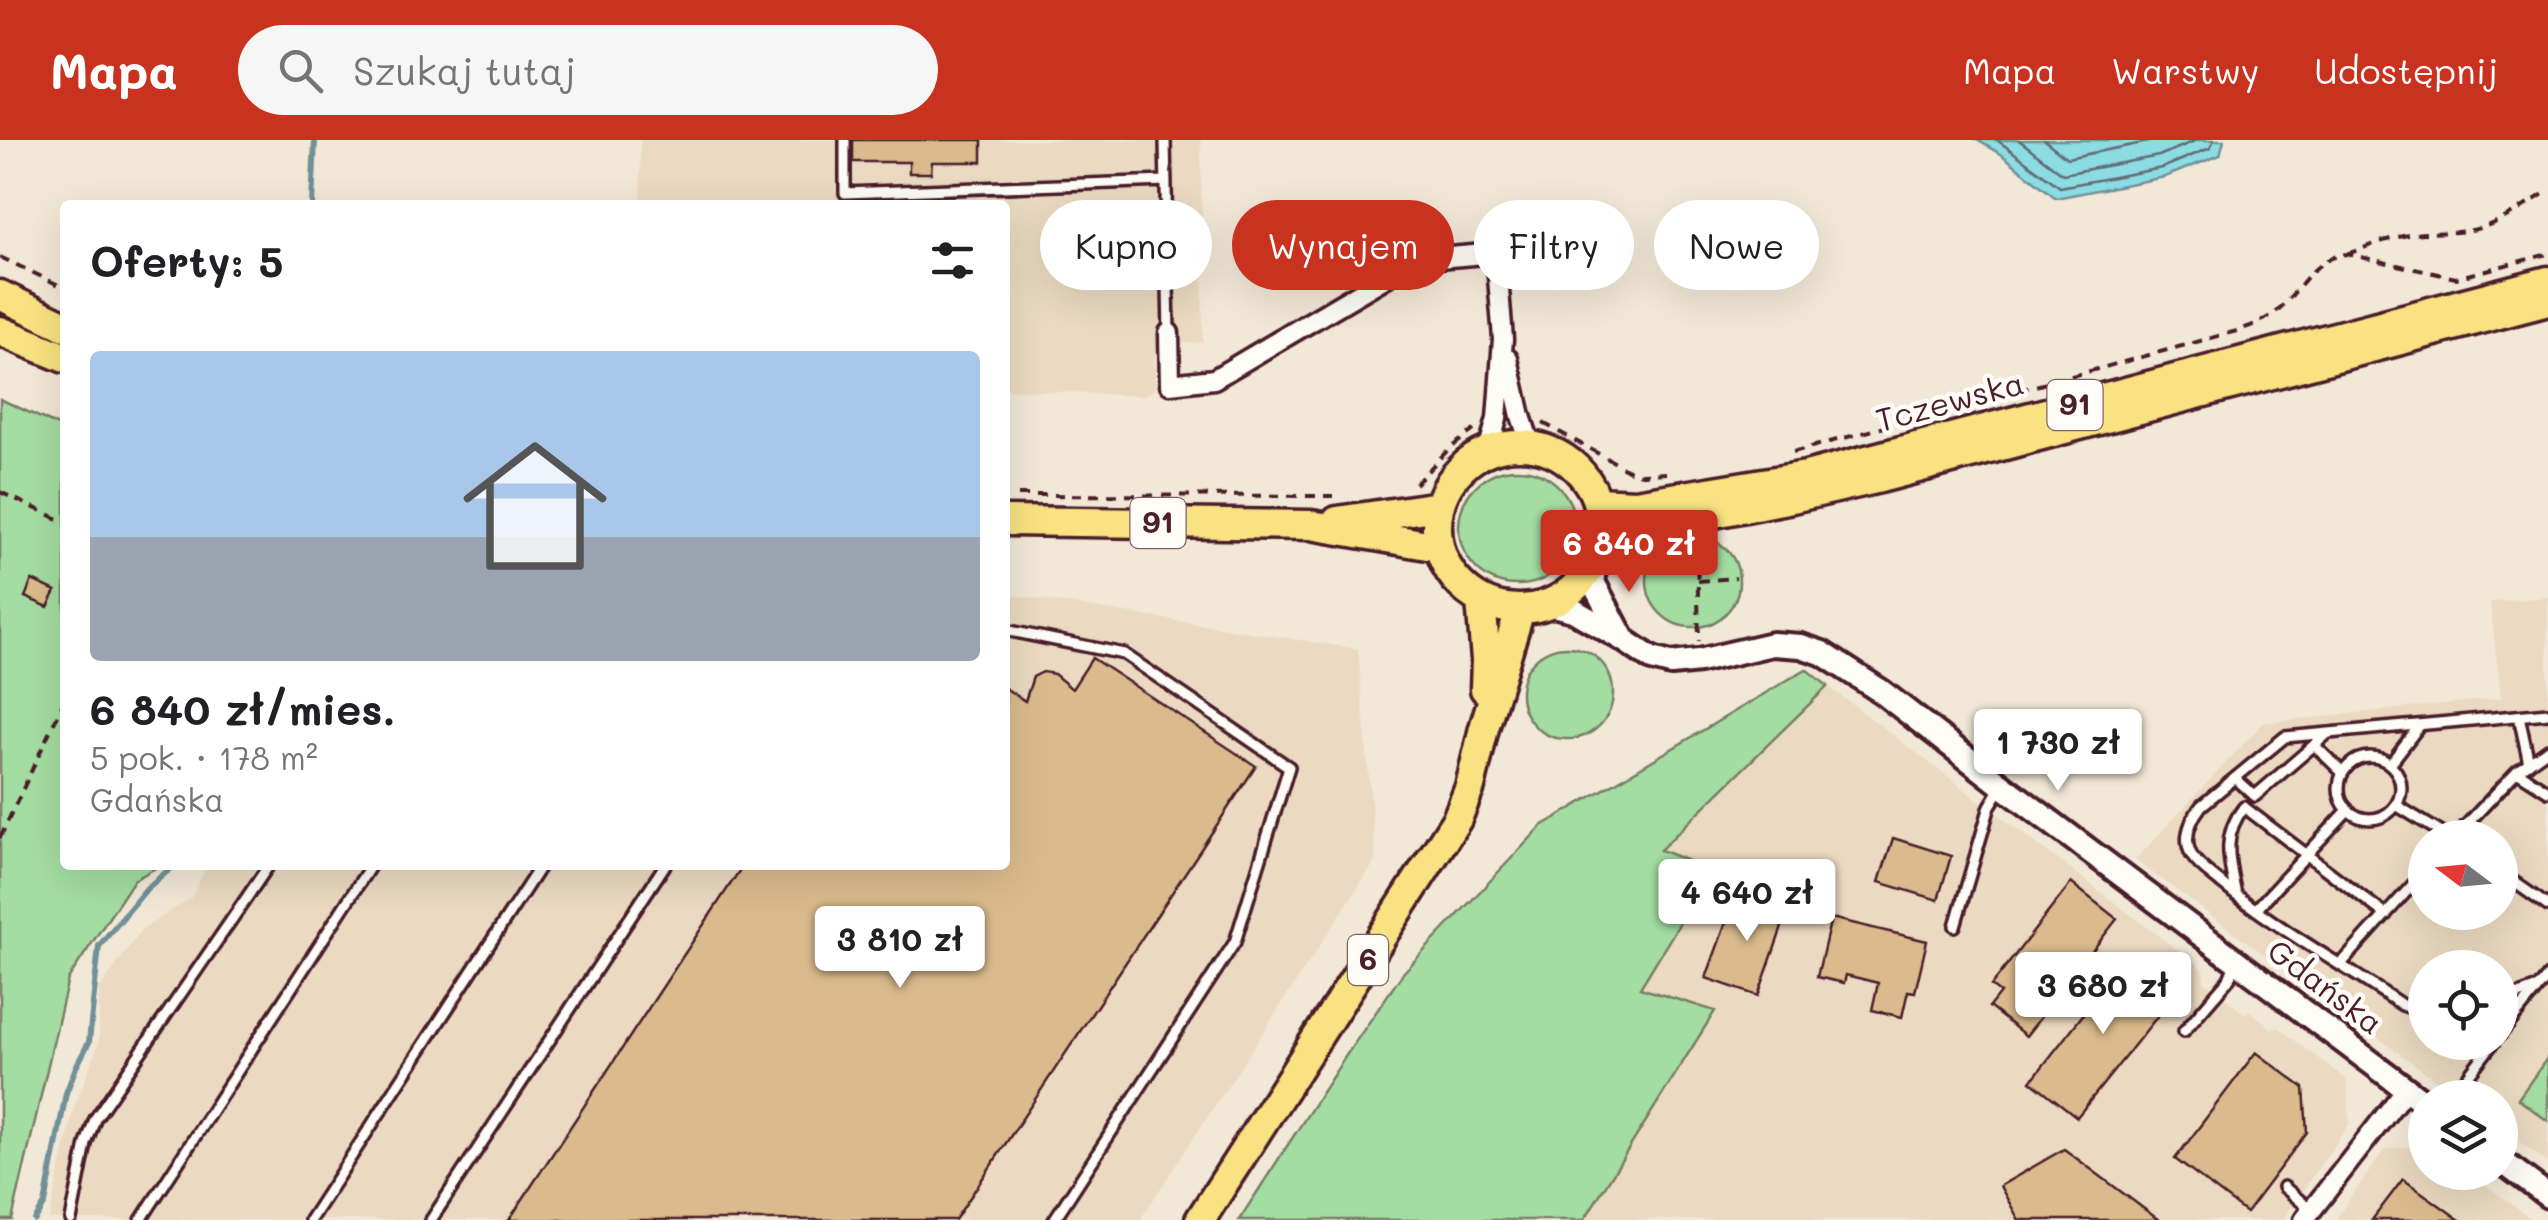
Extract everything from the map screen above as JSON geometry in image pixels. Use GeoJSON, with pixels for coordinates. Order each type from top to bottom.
{"type":"FeatureCollection","features":[{"type":"Feature","properties":{"kind":"main road","name":"Tczewska"},"geometry":{"type":"LineString","coordinates":[[1596,502],[1635,504],[1806,476],[2548,281]]}},
{"type":"Feature","properties":{"kind":"main road"},"geometry":{"type":"LineString","coordinates":[[0,296],[60,324]]}},
{"type":"Feature","properties":{"kind":"main road","name":"Tczewska"},"geometry":{"type":"LineString","coordinates":[[1600,535],[1880,478],[2548,301]]}},
{"type":"Feature","properties":{"kind":"main road"},"geometry":{"type":"LineString","coordinates":[[0,331],[60,356]]}},
{"type":"Feature","properties":{"kind":"main road"},"geometry":{"type":"LineString","coordinates":[[1481,440],[1553,452],[1587,482],[1596,502],[1600,535],[1592,564],[1574,589],[1549,604],[1520,610],[1481,601],[1447,569],[1438,546],[1436,526],[1446,488],[1471,460],[1481,440]]}},
{"type":"Feature","properties":{"kind":"main road","name":"91"},"geometry":{"type":"LineString","coordinates":[[1310,525],[1439,506]]}},
{"type":"Feature","properties":{"kind":"main road","name":"91"},"geometry":{"type":"LineString","coordinates":[[1010,521],[1310,525],[1438,546]]}},
{"type":"Feature","properties":{"kind":"main road","name":"6"},"geometry":{"type":"LineString","coordinates":[[1481,601],[1486,660],[1484,728]]}},
{"type":"Feature","properties":{"kind":"main road","name":"6"},"geometry":{"type":"LineString","coordinates":[[1200,1220],[1446,838],[1470,786],[1520,610]]}},
{"type":"Feature","properties":{"kind":"street"},"geometry":{"type":"LineString","coordinates":[[1169,333],[1170,384],[1214,379],[1415,260],[1496,252],[1503,339],[1532,446]]}},
{"type":"Feature","properties":{"kind":"street"},"geometry":{"type":"LineString","coordinates":[[1481,440],[1497,418],[1503,339]]}},
{"type":"Feature","properties":{"kind":"street"},"geometry":{"type":"LineString","coordinates":[[1592,564],[1594,584],[1624,640]]}},
{"type":"Feature","properties":{"kind":"street","name":"Gdańska"},"geometry":{"type":"LineString","coordinates":[[1549,604],[1573,610],[1652,659],[1672,664],[1772,644],[1801,646],[1822,653],[1882,692],[2408,1090]]}},
{"type":"Feature","properties":{"kind":"street"},"geometry":{"type":"LineString","coordinates":[[2308,1215],[2408,1105]]}},
{"type":"Feature","properties":{"kind":"street"},"geometry":{"type":"LineString","coordinates":[[2518,1174],[2548,1196]]}},
{"type":"Feature","properties":{"kind":"lane"},"geometry":{"type":"LineString","coordinates":[[845,140],[846,193],[1166,181]]}},
{"type":"Feature","properties":{"kind":"lane"},"geometry":{"type":"LineString","coordinates":[[1166,140],[1169,333]]}},
{"type":"Feature","properties":{"kind":"lane"},"geometry":{"type":"LineString","coordinates":[[1010,631],[1124,654],[1289,767],[1235,942],[1054,1220]]}},
{"type":"Feature","properties":{"kind":"lane"},"geometry":{"type":"LineString","coordinates":[[2408,1007],[2236,895],[2192,856],[2187,838],[2191,820],[2201,806],[2285,737],[2548,713]]}},
{"type":"Feature","properties":{"kind":"lane"},"geometry":{"type":"LineString","coordinates":[[2519,716],[2529,762]]}},
{"type":"Feature","properties":{"kind":"lane"},"geometry":{"type":"LineString","coordinates":[[2390,764],[2420,726]]}},
{"type":"Feature","properties":{"kind":"lane"},"geometry":{"type":"LineString","coordinates":[[2236,895],[2228,857],[2228,838],[2235,819],[2255,796],[2328,733]]}},
{"type":"Feature","properties":{"kind":"lane"},"geometry":{"type":"LineString","coordinates":[[2315,746],[2342,772]]}},
{"type":"Feature","properties":{"kind":"lane"},"geometry":{"type":"LineString","coordinates":[[2469,820],[2517,771],[2548,749]]}},
{"type":"Feature","properties":{"kind":"lane"},"geometry":{"type":"LineString","coordinates":[[2364,758],[2378,758],[2390,764],[2401,783],[2396,804],[2374,819],[2359,818],[2348,810],[2340,799],[2338,785],[2342,772],[2352,762],[2364,758]]}},
{"type":"Feature","properties":{"kind":"lane"},"geometry":{"type":"LineString","coordinates":[[2517,771],[2548,790]]}},
{"type":"Feature","properties":{"kind":"lane"},"geometry":{"type":"LineString","coordinates":[[2235,778],[2255,796]]}},
{"type":"Feature","properties":{"kind":"lane"},"geometry":{"type":"LineString","coordinates":[[1955,926],[1990,806],[2003,786]]}},
{"type":"Feature","properties":{"kind":"lane"},"geometry":{"type":"LineString","coordinates":[[2396,804],[2422,820]]}},
{"type":"Feature","properties":{"kind":"lane"},"geometry":{"type":"LineString","coordinates":[[2244,807],[2386,915]]}},
{"type":"Feature","properties":{"kind":"lane"},"geometry":{"type":"LineString","coordinates":[[2256,910],[2348,810]]}},
{"type":"Feature","properties":{"kind":"lane"},"geometry":{"type":"LineString","coordinates":[[70,1220],[95,1119],[265,870]]}},
{"type":"Feature","properties":{"kind":"lane"},"geometry":{"type":"LineString","coordinates":[[141,1220],[368,870]]}},
{"type":"Feature","properties":{"kind":"lane"},"geometry":{"type":"LineString","coordinates":[[310,1220],[539,870]]}},
{"type":"Feature","properties":{"kind":"lane"},"geometry":{"type":"LineString","coordinates":[[431,1220],[662,870]]}},
{"type":"Feature","properties":{"kind":"lane"},"geometry":{"type":"LineString","coordinates":[[2518,885],[2548,906]]}},
{"type":"Feature","properties":{"kind":"lane"},"geometry":{"type":"LineString","coordinates":[[2341,964],[2408,890]]}},
{"type":"Feature","properties":{"kind":"lane"},"geometry":{"type":"LineString","coordinates":[[2184,1032],[2229,979],[2237,960]]}},
{"type":"Feature","properties":{"kind":"lane"},"geometry":{"type":"LineString","coordinates":[[2518,1013],[2548,976]]}},
{"type":"Feature","properties":{"kind":"lane"},"geometry":{"type":"LineString","coordinates":[[2518,995],[2538,988]]}},
{"type":"Feature","properties":{"kind":"lane"},"geometry":{"type":"LineString","coordinates":[[2464,1080],[2480,1060]]}},
{"type":"Feature","properties":{"kind":"lane"},"geometry":{"type":"LineString","coordinates":[[2284,1186],[2308,1215]]}},
{"type":"Feature","properties":{"kind":"path"},"geometry":{"type":"LineString","coordinates":[[1783,455],[2238,331],[2277,311],[2326,259],[2385,240],[2484,227],[2548,192]]}},
{"type":"Feature","properties":{"kind":"path"},"geometry":{"type":"LineString","coordinates":[[2347,254],[2456,278],[2548,254]]}},
{"type":"Feature","properties":{"kind":"path"},"geometry":{"type":"LineString","coordinates":[[0,257],[60,286]]}},
{"type":"Feature","properties":{"kind":"path"},"geometry":{"type":"LineString","coordinates":[[1530,415],[1630,471],[1676,473]]}},
{"type":"Feature","properties":{"kind":"path"},"geometry":{"type":"LineString","coordinates":[[1406,489],[1416,484],[1449,449],[1481,440]]}},
{"type":"Feature","properties":{"kind":"path"},"geometry":{"type":"LineString","coordinates":[[0,492],[60,520]]}},
{"type":"Feature","properties":{"kind":"path"},"geometry":{"type":"LineString","coordinates":[[1010,496],[1334,496]]}},
{"type":"Feature","properties":{"kind":"path"},"geometry":{"type":"LineString","coordinates":[[1698,550],[1700,661]]}},
{"type":"Feature","properties":{"kind":"path"},"geometry":{"type":"LineString","coordinates":[[1698,581],[1736,578]]}},
{"type":"Feature","properties":{"kind":"path"},"geometry":{"type":"LineString","coordinates":[[0,838],[60,710]]}},
{"type":"Feature","properties":{"kind":"shaded area"},"geometry":{"type":"Polygon","coordinates":[[[640,140],[1201,140],[1202,200],[1040,200],[1040,290],[1202,290],[1203,343],[1160,343],[1159,353],[1155,353],[1155,389],[1143,396],[1010,389],[1010,200],[641,200],[640,140]]]}},
{"type":"Feature","properties":{"kind":"shaded area"},"geometry":{"type":"Polygon","coordinates":[[[1010,595],[1358,649],[1376,860],[1140,1220],[49,1220],[73,1111],[99,1043],[99,990],[141,930],[190,899],[205,870],[1010,870],[1010,595]]]}},
{"type":"Feature","properties":{"kind":"shaded area"},"geometry":{"type":"Polygon","coordinates":[[[2548,597],[2548,1163],[2518,1141],[2518,1080],[2436,1080],[2408,1060],[2518,1060],[2518,950],[2408,950],[2408,1060],[2135,860],[2263,723],[2501,698],[2490,602],[2548,597]]]}},
{"type":"Feature","properties":{"kind":"shaded area"},"geometry":{"type":"Polygon","coordinates":[[[1828,686],[2204,970],[2204,981],[2245,1014],[2249,1010],[2272,1029],[2279,1028],[2347,1080],[2350,1123],[2282,1220],[1584,1220],[1714,1012],[1639,988],[1712,871],[1659,851],[1828,686]]]}},
{"type":"Feature","properties":{"kind":"shaded area"},"geometry":{"type":"Polygon","coordinates":[[[2408,1147],[2408,1190],[2492,1190],[2532,1220],[2335,1220],[2385,1149],[2408,1147]]]}},
{"type":"Feature","properties":{"kind":"green space"},"geometry":{"type":"Polygon","coordinates":[[[0,399],[60,427],[60,870],[152,870],[134,880],[68,979],[12,1220],[0,1220],[0,399]]]}},
{"type":"Feature","properties":{"kind":"green space"},"geometry":{"type":"Polygon","coordinates":[[[1517,469],[1539,473],[1558,486],[1571,505],[1575,527],[1571,549],[1558,568],[1539,581],[1517,585],[1495,581],[1476,568],[1463,549],[1459,527],[1463,505],[1476,486],[1495,473],[1517,469]]]}},
{"type":"Feature","properties":{"kind":"green space"},"geometry":{"type":"Polygon","coordinates":[[[1684,535],[1702,535],[1719,542],[1732,555],[1739,581],[1732,607],[1719,620],[1702,627],[1684,627],[1667,620],[1654,607],[1647,590],[1647,572],[1654,555],[1667,542],[1684,535]]]}},
{"type":"Feature","properties":{"kind":"green space"},"geometry":{"type":"Polygon","coordinates":[[[1567,647],[1585,651],[1599,661],[1609,675],[1613,693],[1609,711],[1599,725],[1585,735],[1567,739],[1549,735],[1535,725],[1525,711],[1521,693],[1525,675],[1535,661],[1549,651],[1567,647]]]}},
{"type":"Feature","properties":{"kind":"green space"},"geometry":{"type":"Polygon","coordinates":[[[1806,669],[1828,686],[1660,850],[1712,870],[1640,988],[1715,1011],[1584,1220],[1239,1220],[1403,973],[1542,826],[1806,669]]]}},
{"type":"Feature","properties":{"kind":"green space"},"geometry":{"type":"Polygon","coordinates":[[[2548,1057],[2548,1121],[2518,1099],[2548,1057]]]}},
{"type":"Feature","properties":{"kind":"water"},"geometry":{"type":"Polygon","coordinates":[[[1977,140],[2224,140],[2220,155],[2165,177],[2056,198],[1977,140]]]}},
{"type":"Feature","properties":{"kind":"building"},"geometry":{"type":"Polygon","coordinates":[[[853,140],[982,140],[982,162],[932,162],[931,173],[909,173],[909,162],[853,162],[853,140]]]}},
{"type":"Feature","properties":{"kind":"building"},"geometry":{"type":"Polygon","coordinates":[[[32,580],[56,591],[48,607],[25,597],[32,580]]]}},
{"type":"Feature","properties":{"kind":"building"},"geometry":{"type":"Polygon","coordinates":[[[1092,658],[1256,766],[955,1220],[509,1220],[740,870],[1010,870],[1010,691],[1025,701],[1033,677],[1043,672],[1054,674],[1072,689],[1092,658]]]}},
{"type":"Feature","properties":{"kind":"building"},"geometry":{"type":"Polygon","coordinates":[[[1893,838],[1951,856],[1938,900],[1879,882],[1893,838]]]}},
{"type":"Feature","properties":{"kind":"building"},"geometry":{"type":"Polygon","coordinates":[[[2071,883],[2117,919],[2026,1036],[1989,1007],[2000,993],[1991,986],[2071,883]]]}},
{"type":"Feature","properties":{"kind":"building"},"geometry":{"type":"Polygon","coordinates":[[[1737,892],[1788,910],[1758,996],[1706,978],[1737,892]]]}},
{"type":"Feature","properties":{"kind":"building"},"geometry":{"type":"Polygon","coordinates":[[[1831,918],[1927,941],[1915,992],[1908,991],[1902,1017],[1872,1010],[1878,983],[1846,975],[1844,983],[1817,977],[1831,918]]]}},
{"type":"Feature","properties":{"kind":"building"},"geometry":{"type":"Polygon","coordinates":[[[2129,956],[2176,993],[2077,1117],[2031,1081],[2129,956]]]}},
{"type":"Feature","properties":{"kind":"building"},"geometry":{"type":"Polygon","coordinates":[[[2256,1052],[2304,1088],[2307,1132],[2246,1213],[2175,1159],[2256,1052]]]}},
{"type":"Feature","properties":{"kind":"building"},"geometry":{"type":"Polygon","coordinates":[[[2064,1149],[2159,1220],[2019,1220],[2000,1186],[2064,1149]]]}},
{"type":"Feature","properties":{"kind":"building"},"geometry":{"type":"Polygon","coordinates":[[[2403,1179],[2408,1183],[2408,1190],[2418,1190],[2460,1220],[2372,1220],[2403,1179]]]}},
{"type":"Feature","properties":{"kind":"waterway"},"geometry":{"type":"LineString","coordinates":[[312,200],[315,140]]}},
{"type":"Feature","properties":{"kind":"waterway"},"geometry":{"type":"LineString","coordinates":[[35,1220],[45,1204],[66,1093],[89,1042],[99,946],[147,888],[169,870]]}}]}
